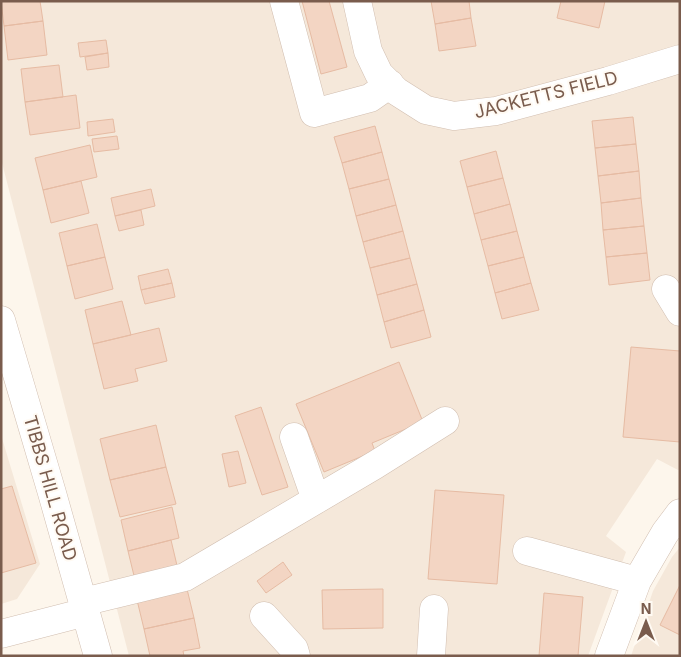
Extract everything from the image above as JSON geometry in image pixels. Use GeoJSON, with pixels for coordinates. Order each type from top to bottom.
{"type":"FeatureCollection","features":[{"type":"Feature","properties":{"kind":"street"},"geometry":{"type":"LineString","coordinates":[[284,1],[314,114],[370,98],[390,84]]}},
{"type":"Feature","properties":{"kind":"street","name":"JACKETTS FIELD"},"geometry":{"type":"LineString","coordinates":[[357,1],[368,51],[379,74],[396,91],[426,110],[454,116],[496,111],[680,59]]}},
{"type":"Feature","properties":{"kind":"street","name":"TIBBS HILL ROAD"},"geometry":{"type":"LineString","coordinates":[[1,320],[8,370],[52,493],[98,656]]}},
{"type":"Feature","properties":{"kind":"street"},"geometry":{"type":"LineString","coordinates":[[1,634],[185,577],[375,465],[444,421]]}},
{"type":"Feature","properties":{"kind":"street"},"geometry":{"type":"LineString","coordinates":[[294,437],[316,500]]}},
{"type":"Feature","properties":{"kind":"street"},"geometry":{"type":"LineString","coordinates":[[609,656],[637,581],[665,533],[680,512]]}},
{"type":"Feature","properties":{"kind":"street"},"geometry":{"type":"LineString","coordinates":[[527,551],[637,581]]}},
{"type":"Feature","properties":{"kind":"street"},"geometry":{"type":"LineString","coordinates":[[431,656],[434,609]]}},
{"type":"Feature","properties":{"kind":"street"},"geometry":{"type":"LineString","coordinates":[[264,616],[294,649],[296,656]]}},
{"type":"Feature","properties":{"kind":"shaded area"},"geometry":{"type":"Polygon","coordinates":[[[1,1],[680,1],[680,469],[678,470],[657,459],[606,536],[626,552],[588,656],[129,656],[1,159],[1,1]]]}},
{"type":"Feature","properties":{"kind":"shaded area"},"geometry":{"type":"Polygon","coordinates":[[[1,435],[40,564],[17,599],[1,604],[1,435]]]}},
{"type":"Feature","properties":{"kind":"shaded area"},"geometry":{"type":"Polygon","coordinates":[[[680,547],[680,656],[631,656],[653,591],[672,557],[680,547]]]}},
{"type":"Feature","properties":{"kind":"building"},"geometry":{"type":"Polygon","coordinates":[[[1,1],[40,1],[43,21],[4,26],[1,1]]]}},
{"type":"Feature","properties":{"kind":"building"},"geometry":{"type":"Polygon","coordinates":[[[302,1],[329,1],[347,67],[321,74],[302,1]]]}},
{"type":"Feature","properties":{"kind":"building"},"geometry":{"type":"Polygon","coordinates":[[[431,1],[469,1],[471,18],[435,24],[431,1]]]}},
{"type":"Feature","properties":{"kind":"building"},"geometry":{"type":"Polygon","coordinates":[[[561,1],[605,1],[599,28],[557,18],[561,1]]]}},
{"type":"Feature","properties":{"kind":"building"},"geometry":{"type":"Polygon","coordinates":[[[471,18],[476,46],[439,51],[435,24],[471,18]]]}},
{"type":"Feature","properties":{"kind":"building"},"geometry":{"type":"Polygon","coordinates":[[[43,21],[47,55],[8,60],[4,26],[43,21]]]}},
{"type":"Feature","properties":{"kind":"building"},"geometry":{"type":"Polygon","coordinates":[[[106,40],[108,53],[80,57],[78,43],[106,40]]]}},
{"type":"Feature","properties":{"kind":"building"},"geometry":{"type":"Polygon","coordinates":[[[108,53],[109,67],[87,70],[85,57],[108,53]]]}},
{"type":"Feature","properties":{"kind":"building"},"geometry":{"type":"Polygon","coordinates":[[[59,65],[63,97],[25,102],[21,69],[59,65]]]}},
{"type":"Feature","properties":{"kind":"building"},"geometry":{"type":"Polygon","coordinates":[[[76,95],[80,128],[30,135],[25,102],[76,95]]]}},
{"type":"Feature","properties":{"kind":"building"},"geometry":{"type":"Polygon","coordinates":[[[633,117],[636,144],[595,148],[592,121],[633,117]]]}},
{"type":"Feature","properties":{"kind":"building"},"geometry":{"type":"Polygon","coordinates":[[[113,119],[115,132],[88,136],[87,122],[113,119]]]}},
{"type":"Feature","properties":{"kind":"building"},"geometry":{"type":"Polygon","coordinates":[[[375,126],[382,152],[342,163],[334,137],[375,126]]]}},
{"type":"Feature","properties":{"kind":"building"},"geometry":{"type":"Polygon","coordinates":[[[117,136],[119,149],[94,152],[92,139],[117,136]]]}},
{"type":"Feature","properties":{"kind":"building"},"geometry":{"type":"Polygon","coordinates":[[[636,144],[639,171],[598,176],[595,148],[636,144]]]}},
{"type":"Feature","properties":{"kind":"building"},"geometry":{"type":"Polygon","coordinates":[[[90,145],[97,177],[43,190],[35,158],[90,145]]]}},
{"type":"Feature","properties":{"kind":"building"},"geometry":{"type":"Polygon","coordinates":[[[496,151],[503,178],[467,187],[460,161],[496,151]]]}},
{"type":"Feature","properties":{"kind":"building"},"geometry":{"type":"Polygon","coordinates":[[[382,152],[389,179],[349,189],[342,163],[382,152]]]}},
{"type":"Feature","properties":{"kind":"building"},"geometry":{"type":"Polygon","coordinates":[[[639,171],[641,198],[601,203],[598,176],[639,171]]]}},
{"type":"Feature","properties":{"kind":"building"},"geometry":{"type":"Polygon","coordinates":[[[503,178],[510,204],[474,214],[467,187],[503,178]]]}},
{"type":"Feature","properties":{"kind":"building"},"geometry":{"type":"Polygon","coordinates":[[[389,179],[396,205],[356,216],[349,189],[389,179]]]}},
{"type":"Feature","properties":{"kind":"building"},"geometry":{"type":"Polygon","coordinates":[[[81,181],[89,213],[51,223],[43,190],[81,181]]]}},
{"type":"Feature","properties":{"kind":"building"},"geometry":{"type":"Polygon","coordinates":[[[151,189],[155,206],[115,216],[111,198],[151,189]]]}},
{"type":"Feature","properties":{"kind":"building"},"geometry":{"type":"Polygon","coordinates":[[[641,198],[644,226],[603,230],[601,203],[641,198]]]}},
{"type":"Feature","properties":{"kind":"building"},"geometry":{"type":"Polygon","coordinates":[[[510,204],[517,231],[481,240],[474,214],[510,204]]]}},
{"type":"Feature","properties":{"kind":"building"},"geometry":{"type":"Polygon","coordinates":[[[396,205],[403,231],[363,242],[356,216],[396,205]]]}},
{"type":"Feature","properties":{"kind":"building"},"geometry":{"type":"Polygon","coordinates":[[[141,210],[144,225],[119,231],[115,216],[141,210]]]}},
{"type":"Feature","properties":{"kind":"building"},"geometry":{"type":"Polygon","coordinates":[[[97,224],[105,257],[67,266],[59,233],[97,224]]]}},
{"type":"Feature","properties":{"kind":"building"},"geometry":{"type":"Polygon","coordinates":[[[644,226],[647,253],[606,257],[603,230],[644,226]]]}},
{"type":"Feature","properties":{"kind":"building"},"geometry":{"type":"Polygon","coordinates":[[[403,231],[410,258],[370,268],[363,242],[403,231]]]}},
{"type":"Feature","properties":{"kind":"building"},"geometry":{"type":"Polygon","coordinates":[[[517,231],[524,257],[488,266],[481,240],[517,231]]]}},
{"type":"Feature","properties":{"kind":"building"},"geometry":{"type":"Polygon","coordinates":[[[647,253],[650,280],[609,285],[606,257],[647,253]]]}},
{"type":"Feature","properties":{"kind":"building"},"geometry":{"type":"Polygon","coordinates":[[[105,257],[113,289],[75,299],[67,266],[105,257]]]}},
{"type":"Feature","properties":{"kind":"building"},"geometry":{"type":"Polygon","coordinates":[[[524,257],[531,283],[495,293],[488,266],[524,257]]]}},
{"type":"Feature","properties":{"kind":"building"},"geometry":{"type":"Polygon","coordinates":[[[410,258],[417,284],[377,295],[370,268],[410,258]]]}},
{"type":"Feature","properties":{"kind":"building"},"geometry":{"type":"Polygon","coordinates":[[[168,269],[172,283],[141,290],[138,276],[168,269]]]}},
{"type":"Feature","properties":{"kind":"building"},"geometry":{"type":"Polygon","coordinates":[[[172,283],[175,297],[145,304],[141,290],[172,283]]]}},
{"type":"Feature","properties":{"kind":"building"},"geometry":{"type":"Polygon","coordinates":[[[531,283],[539,310],[502,319],[495,293],[531,283]]]}},
{"type":"Feature","properties":{"kind":"building"},"geometry":{"type":"Polygon","coordinates":[[[417,284],[424,310],[384,322],[377,295],[417,284]]]}},
{"type":"Feature","properties":{"kind":"building"},"geometry":{"type":"Polygon","coordinates":[[[122,301],[131,335],[93,344],[85,310],[122,301]]]}},
{"type":"Feature","properties":{"kind":"building"},"geometry":{"type":"Polygon","coordinates":[[[424,310],[431,337],[391,348],[384,322],[424,310]]]}},
{"type":"Feature","properties":{"kind":"building"},"geometry":{"type":"Polygon","coordinates":[[[159,328],[167,361],[135,369],[138,381],[104,389],[93,344],[159,328]]]}},
{"type":"Feature","properties":{"kind":"building"},"geometry":{"type":"Polygon","coordinates":[[[631,347],[680,351],[680,442],[623,437],[631,347]]]}},
{"type":"Feature","properties":{"kind":"building"},"geometry":{"type":"Polygon","coordinates":[[[399,362],[423,422],[372,443],[375,451],[324,472],[296,404],[399,362]]]}},
{"type":"Feature","properties":{"kind":"building"},"geometry":{"type":"Polygon","coordinates":[[[261,407],[288,487],[262,495],[235,416],[261,407]]]}},
{"type":"Feature","properties":{"kind":"building"},"geometry":{"type":"Polygon","coordinates":[[[156,425],[166,467],[110,480],[100,439],[156,425]]]}},
{"type":"Feature","properties":{"kind":"building"},"geometry":{"type":"Polygon","coordinates":[[[238,451],[246,483],[229,487],[222,454],[238,451]]]}},
{"type":"Feature","properties":{"kind":"building"},"geometry":{"type":"Polygon","coordinates":[[[166,467],[176,504],[120,517],[110,480],[166,467]]]}},
{"type":"Feature","properties":{"kind":"building"},"geometry":{"type":"Polygon","coordinates":[[[12,486],[36,563],[1,573],[1,489],[12,486]]]}},
{"type":"Feature","properties":{"kind":"building"},"geometry":{"type":"Polygon","coordinates":[[[435,490],[504,495],[497,584],[428,579],[435,490]]]}},
{"type":"Feature","properties":{"kind":"building"},"geometry":{"type":"Polygon","coordinates":[[[172,507],[179,538],[128,551],[121,520],[172,507]]]}},
{"type":"Feature","properties":{"kind":"building"},"geometry":{"type":"Polygon","coordinates":[[[171,540],[179,574],[136,584],[128,551],[171,540]]]}},
{"type":"Feature","properties":{"kind":"building"},"geometry":{"type":"Polygon","coordinates":[[[283,562],[292,575],[266,593],[257,581],[283,562]]]}},
{"type":"Feature","properties":{"kind":"building"},"geometry":{"type":"Polygon","coordinates":[[[680,585],[680,635],[660,625],[680,585]]]}},
{"type":"Feature","properties":{"kind":"building"},"geometry":{"type":"Polygon","coordinates":[[[187,589],[194,618],[144,629],[137,600],[187,589]]]}},
{"type":"Feature","properties":{"kind":"building"},"geometry":{"type":"Polygon","coordinates":[[[383,589],[383,628],[323,629],[322,590],[383,589]]]}},
{"type":"Feature","properties":{"kind":"building"},"geometry":{"type":"Polygon","coordinates":[[[544,593],[583,597],[578,656],[539,656],[544,593]]]}},
{"type":"Feature","properties":{"kind":"building"},"geometry":{"type":"Polygon","coordinates":[[[194,618],[200,648],[183,651],[184,656],[150,656],[144,629],[194,618]]]}}]}
